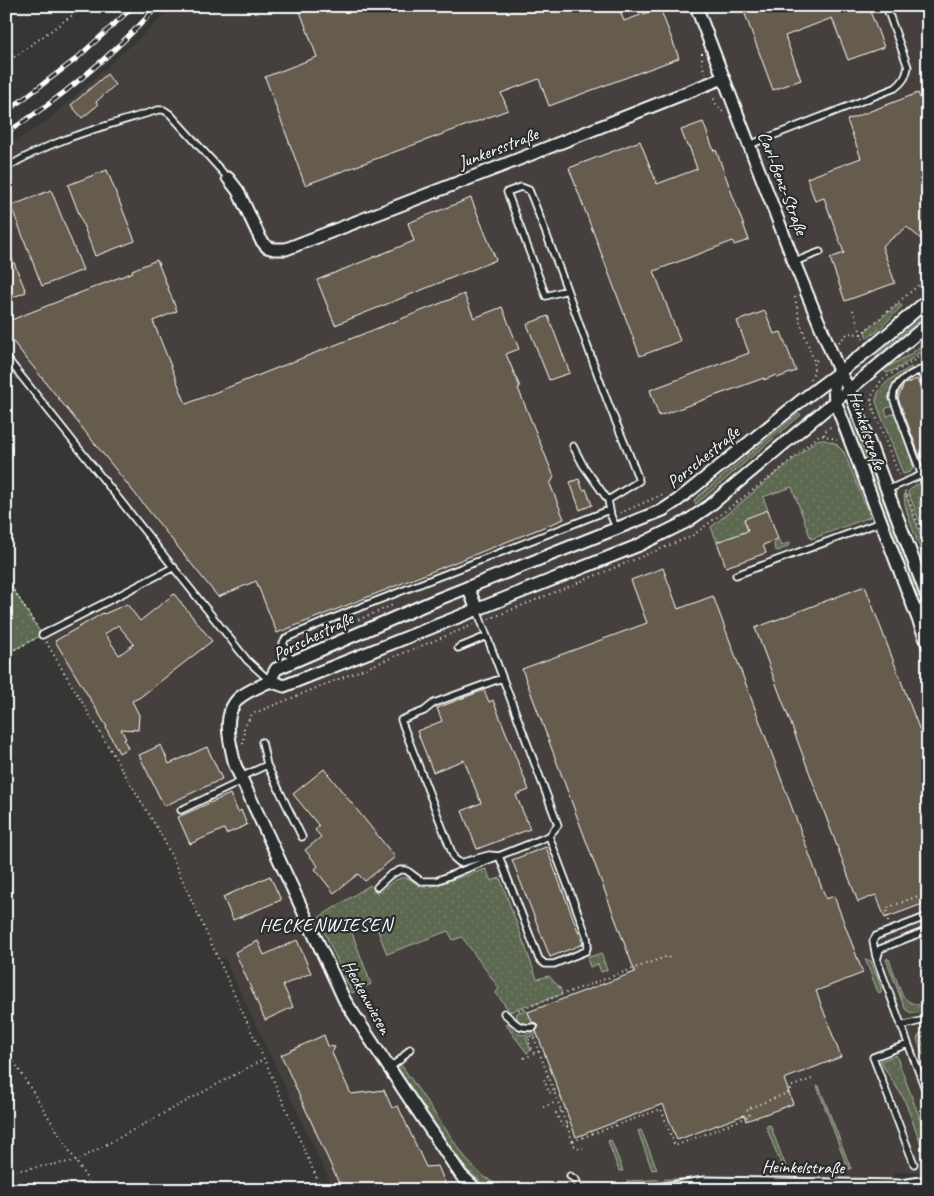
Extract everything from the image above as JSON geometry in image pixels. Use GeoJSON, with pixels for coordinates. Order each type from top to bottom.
{"type":"FeatureCollection","features":[{"type":"Feature","properties":{"kind":"street","name":"Carl-Benz-Straße"},"geometry":{"type":"LineString","coordinates":[[696,6],[794,262],[839,371]]}},
{"type":"Feature","properties":{"kind":"street","name":"Junkersstraße"},"geometry":{"type":"LineString","coordinates":[[228,178],[238,191],[261,240],[267,247],[286,249],[723,78]]}},
{"type":"Feature","properties":{"kind":"street","name":"Porschestraße"},"geometry":{"type":"LineString","coordinates":[[928,300],[874,346],[839,371],[663,510],[468,587],[276,669],[270,682],[284,686],[637,546],[686,522],[713,503],[928,324]]}},
{"type":"Feature","properties":{"kind":"street","name":"Heinkelstraße"},"geometry":{"type":"LineString","coordinates":[[839,371],[849,389],[928,598]]}},
{"type":"Feature","properties":{"kind":"street","name":"Heinkelstraße"},"geometry":{"type":"LineString","coordinates":[[839,371],[834,387],[835,401],[881,522],[922,616],[928,645]]}},
{"type":"Feature","properties":{"kind":"street"},"geometry":{"type":"LineString","coordinates":[[468,587],[477,610]]}},
{"type":"Feature","properties":{"kind":"street","name":"Heckenwiesen"},"geometry":{"type":"LineString","coordinates":[[270,682],[239,698],[228,714],[229,739],[235,765],[345,1000],[462,1175],[477,1190]]}},
{"type":"Feature","properties":{"kind":"street","name":"Heinkelstraße"},"geometry":{"type":"LineString","coordinates":[[659,1190],[705,1180],[902,1186],[928,1182]]}},
{"type":"Feature","properties":{"kind":"lane"},"geometry":{"type":"LineString","coordinates":[[749,144],[895,88],[902,83],[908,67],[886,6]]}},
{"type":"Feature","properties":{"kind":"lane"},"geometry":{"type":"LineString","coordinates":[[6,168],[26,156],[62,140],[158,110],[164,110],[170,114],[228,178]]}},
{"type":"Feature","properties":{"kind":"lane"},"geometry":{"type":"LineString","coordinates":[[567,290],[546,296],[507,192],[521,187],[529,190],[567,290],[639,481],[608,500]]}},
{"type":"Feature","properties":{"kind":"lane"},"geometry":{"type":"LineString","coordinates":[[794,262],[820,252]]}},
{"type":"Feature","properties":{"kind":"lane"},"geometry":{"type":"LineString","coordinates":[[6,357],[247,660],[270,682]]}},
{"type":"Feature","properties":{"kind":"lane"},"geometry":{"type":"LineString","coordinates":[[928,367],[912,374],[896,385],[893,398],[928,492]]}},
{"type":"Feature","properties":{"kind":"lane"},"geometry":{"type":"LineString","coordinates":[[920,370],[928,390]]}},
{"type":"Feature","properties":{"kind":"lane"},"geometry":{"type":"LineString","coordinates":[[573,446],[583,465],[608,500],[617,529]]}},
{"type":"Feature","properties":{"kind":"lane"},"geometry":{"type":"LineString","coordinates":[[887,490],[928,472]]}},
{"type":"Feature","properties":{"kind":"lane"},"geometry":{"type":"LineString","coordinates":[[292,662],[283,643],[286,638],[610,510]]}},
{"type":"Feature","properties":{"kind":"lane"},"geometry":{"type":"LineString","coordinates":[[736,575],[881,522]]}},
{"type":"Feature","properties":{"kind":"lane"},"geometry":{"type":"LineString","coordinates":[[42,635],[174,567]]}},
{"type":"Feature","properties":{"kind":"lane"},"geometry":{"type":"LineString","coordinates":[[922,616],[928,598]]}},
{"type":"Feature","properties":{"kind":"lane"},"geometry":{"type":"LineString","coordinates":[[377,887],[390,875],[400,870],[406,870],[421,881],[436,881],[549,836],[558,825],[477,610]]}},
{"type":"Feature","properties":{"kind":"lane"},"geometry":{"type":"LineString","coordinates":[[458,648],[487,636]]}},
{"type":"Feature","properties":{"kind":"lane"},"geometry":{"type":"LineString","coordinates":[[499,856],[489,856],[460,863],[454,858],[401,720],[424,711],[434,703],[502,678]]}},
{"type":"Feature","properties":{"kind":"lane"},"geometry":{"type":"LineString","coordinates":[[262,742],[267,765],[302,837]]}},
{"type":"Feature","properties":{"kind":"lane"},"geometry":{"type":"LineString","coordinates":[[181,810],[267,765]]}},
{"type":"Feature","properties":{"kind":"lane"},"geometry":{"type":"LineString","coordinates":[[499,856],[539,958],[545,964],[554,964],[586,952],[588,937],[549,836]]}},
{"type":"Feature","properties":{"kind":"lane"},"geometry":{"type":"LineString","coordinates":[[928,916],[876,936],[873,941],[877,960],[928,1097]]}},
{"type":"Feature","properties":{"kind":"lane"},"geometry":{"type":"LineString","coordinates":[[877,960],[880,949],[928,930]]}},
{"type":"Feature","properties":{"kind":"lane"},"geometry":{"type":"LineString","coordinates":[[506,1015],[519,1027],[526,1029],[534,1027]]}},
{"type":"Feature","properties":{"kind":"lane"},"geometry":{"type":"LineString","coordinates":[[901,1026],[928,1020]]}},
{"type":"Feature","properties":{"kind":"lane"},"geometry":{"type":"LineString","coordinates":[[908,1044],[873,1057],[914,1164]]}},
{"type":"Feature","properties":{"kind":"lane"},"geometry":{"type":"LineString","coordinates":[[389,1068],[410,1049]]}},
{"type":"Feature","properties":{"kind":"lane"},"geometry":{"type":"LineString","coordinates":[[570,1176],[576,1180],[580,1190]]}},
{"type":"Feature","properties":{"kind":"path"},"geometry":{"type":"LineString","coordinates":[[6,62],[85,6]]}},
{"type":"Feature","properties":{"kind":"path"},"geometry":{"type":"LineString","coordinates":[[928,349],[912,362],[882,379],[874,391],[871,401],[928,549]]}},
{"type":"Feature","properties":{"kind":"path"},"geometry":{"type":"LineString","coordinates":[[6,578],[42,635],[162,838],[322,1190]]}},
{"type":"Feature","properties":{"kind":"path"},"geometry":{"type":"LineString","coordinates":[[6,654],[42,635]]}},
{"type":"Feature","properties":{"kind":"path"},"geometry":{"type":"LineString","coordinates":[[889,931],[887,908],[928,892]]}},
{"type":"Feature","properties":{"kind":"path"},"geometry":{"type":"LineString","coordinates":[[570,993],[668,956],[669,959]]}},
{"type":"Feature","properties":{"kind":"path"},"geometry":{"type":"LineString","coordinates":[[605,980],[627,971],[628,974]]}},
{"type":"Feature","properties":{"kind":"path"},"geometry":{"type":"LineString","coordinates":[[506,1015],[524,1007],[528,1008],[595,984],[596,987]]}},
{"type":"Feature","properties":{"kind":"path"},"geometry":{"type":"LineString","coordinates":[[528,1008],[558,997],[559,1001]]}},
{"type":"Feature","properties":{"kind":"path"},"geometry":{"type":"LineString","coordinates":[[534,1053],[528,1040],[534,1038],[576,1148],[583,1148]]}},
{"type":"Feature","properties":{"kind":"path"},"geometry":{"type":"LineString","coordinates":[[6,1049],[94,1190]]}},
{"type":"Feature","properties":{"kind":"path"},"geometry":{"type":"LineString","coordinates":[[524,1058],[542,1050]]}},
{"type":"Feature","properties":{"kind":"path"},"geometry":{"type":"LineString","coordinates":[[6,1172],[76,1161],[264,1059]]}},
{"type":"Feature","properties":{"kind":"path"},"geometry":{"type":"LineString","coordinates":[[548,1077],[544,1078],[549,1092],[558,1089]]}},
{"type":"Feature","properties":{"kind":"path"},"geometry":{"type":"LineString","coordinates":[[573,1141],[661,1108],[676,1146],[750,1116],[747,1109],[790,1092],[790,1087],[812,1079]]}},
{"type":"Feature","properties":{"kind":"path"},"geometry":{"type":"LineString","coordinates":[[543,1107],[558,1102]]}},
{"type":"Feature","properties":{"kind":"path"},"geometry":{"type":"LineString","coordinates":[[561,1111],[556,1113],[562,1126],[570,1123]]}},
{"type":"Feature","properties":{"kind":"shaded area"},"geometry":{"type":"Polygon","coordinates":[[[175,6],[928,6],[928,1172],[893,1172],[893,1179],[705,1177],[597,1183],[598,1187],[585,1187],[585,1190],[574,1190],[574,1188],[557,1190],[334,1190],[224,957],[219,959],[168,849],[42,635],[173,568],[6,355],[6,147],[46,122],[175,6]]]}},
{"type":"Feature","properties":{"kind":"green space"},"geometry":{"type":"Polygon","coordinates":[[[899,304],[902,306],[878,331],[867,338],[865,331],[899,304]]]}},
{"type":"Feature","properties":{"kind":"green space"},"geometry":{"type":"Polygon","coordinates":[[[928,312],[928,317],[878,359],[876,356],[928,312]]]}},
{"type":"Feature","properties":{"kind":"green space"},"geometry":{"type":"Polygon","coordinates":[[[928,340],[928,346],[901,367],[887,373],[883,370],[912,353],[928,340]]]}},
{"type":"Feature","properties":{"kind":"green space"},"geometry":{"type":"Polygon","coordinates":[[[911,367],[912,370],[897,380],[891,393],[892,406],[885,409],[887,416],[895,413],[912,462],[913,468],[910,472],[903,474],[876,402],[877,396],[884,385],[911,367]]]}},
{"type":"Feature","properties":{"kind":"green space"},"geometry":{"type":"Polygon","coordinates":[[[799,413],[801,415],[696,504],[694,500],[799,413]]]}},
{"type":"Feature","properties":{"kind":"green space"},"geometry":{"type":"Polygon","coordinates":[[[852,417],[920,596],[917,597],[849,419],[852,417]]]}},
{"type":"Feature","properties":{"kind":"green space"},"geometry":{"type":"Polygon","coordinates":[[[821,439],[835,443],[844,452],[870,517],[811,539],[792,487],[763,497],[768,510],[748,531],[717,542],[711,527],[817,440],[821,439]]]}},
{"type":"Feature","properties":{"kind":"green space"},"geometry":{"type":"Polygon","coordinates":[[[921,483],[924,493],[920,495],[922,500],[919,502],[923,513],[928,512],[928,543],[908,492],[914,486],[921,483]]]}},
{"type":"Feature","properties":{"kind":"green space"},"geometry":{"type":"Polygon","coordinates":[[[905,493],[928,555],[928,566],[908,517],[904,498],[905,493]]]}},
{"type":"Feature","properties":{"kind":"green space"},"geometry":{"type":"Polygon","coordinates":[[[779,540],[781,546],[790,542],[790,545],[778,551],[775,550],[774,544],[779,540]]]}},
{"type":"Feature","properties":{"kind":"green space"},"geometry":{"type":"Polygon","coordinates":[[[6,578],[42,635],[6,654],[6,578]]]}},
{"type":"Feature","properties":{"kind":"green space"},"geometry":{"type":"Polygon","coordinates":[[[486,869],[491,881],[500,878],[537,979],[549,976],[560,988],[562,994],[510,1012],[496,993],[499,988],[462,937],[453,940],[448,931],[387,954],[372,916],[349,925],[371,984],[352,993],[318,918],[370,885],[378,894],[394,881],[408,878],[427,888],[486,869]]]}},
{"type":"Feature","properties":{"kind":"green space"},"geometry":{"type":"Polygon","coordinates":[[[601,953],[607,970],[601,972],[598,964],[590,967],[587,958],[601,953]]]}},
{"type":"Feature","properties":{"kind":"green space"},"geometry":{"type":"Polygon","coordinates":[[[865,959],[871,961],[881,987],[881,993],[878,992],[865,959]]]}},
{"type":"Feature","properties":{"kind":"green space"},"geometry":{"type":"Polygon","coordinates":[[[886,959],[889,959],[902,995],[913,1004],[928,1006],[928,1014],[911,1013],[905,1009],[886,959]]]}},
{"type":"Feature","properties":{"kind":"green space"},"geometry":{"type":"Polygon","coordinates":[[[525,1010],[528,1012],[533,1023],[523,1023],[516,1017],[517,1013],[525,1010]]]}},
{"type":"Feature","properties":{"kind":"green space"},"geometry":{"type":"Polygon","coordinates":[[[507,1023],[514,1031],[523,1035],[536,1031],[537,1034],[526,1038],[531,1050],[527,1053],[505,1024],[507,1023]]]}},
{"type":"Feature","properties":{"kind":"green space"},"geometry":{"type":"Polygon","coordinates":[[[926,1032],[927,1036],[921,1038],[927,1054],[923,1055],[917,1039],[920,1034],[926,1032]]]}},
{"type":"Feature","properties":{"kind":"green space"},"geometry":{"type":"Polygon","coordinates":[[[896,1055],[928,1140],[928,1172],[924,1172],[927,1160],[904,1099],[880,1061],[896,1055]]]}},
{"type":"Feature","properties":{"kind":"green space"},"geometry":{"type":"Polygon","coordinates":[[[402,1066],[467,1160],[486,1178],[510,1190],[493,1190],[467,1170],[397,1070],[402,1066]]]}},
{"type":"Feature","properties":{"kind":"green space"},"geometry":{"type":"Polygon","coordinates":[[[817,1086],[819,1086],[851,1169],[848,1169],[817,1086]]]}},
{"type":"Feature","properties":{"kind":"green space"},"geometry":{"type":"Polygon","coordinates":[[[770,1125],[786,1167],[782,1167],[766,1126],[770,1125]]]}},
{"type":"Feature","properties":{"kind":"green space"},"geometry":{"type":"Polygon","coordinates":[[[641,1130],[657,1169],[652,1170],[638,1131],[641,1130]]]}},
{"type":"Feature","properties":{"kind":"green space"},"geometry":{"type":"Polygon","coordinates":[[[611,1140],[623,1171],[619,1171],[608,1141],[611,1140]]]}},
{"type":"Feature","properties":{"kind":"green space"},"geometry":{"type":"Polygon","coordinates":[[[698,1178],[640,1190],[599,1190],[598,1187],[625,1185],[627,1181],[698,1178]]]}},
{"type":"Feature","properties":{"kind":"building"},"geometry":{"type":"Polygon","coordinates":[[[298,6],[618,6],[624,21],[660,8],[679,58],[549,106],[539,79],[501,93],[508,110],[305,185],[265,77],[317,57],[298,6]]]}},
{"type":"Feature","properties":{"kind":"building"},"geometry":{"type":"Polygon","coordinates":[[[742,6],[868,6],[884,47],[848,60],[832,18],[785,36],[801,80],[773,90],[742,6]]]}},
{"type":"Feature","properties":{"kind":"building"},"geometry":{"type":"Polygon","coordinates":[[[107,74],[115,85],[96,102],[98,105],[82,118],[71,105],[107,74]]]}},
{"type":"Feature","properties":{"kind":"building"},"geometry":{"type":"Polygon","coordinates":[[[918,93],[928,118],[928,245],[907,227],[882,246],[895,283],[845,301],[830,258],[844,253],[824,198],[815,201],[807,178],[861,158],[847,120],[918,93]]]}},
{"type":"Feature","properties":{"kind":"building"},"geometry":{"type":"Polygon","coordinates":[[[703,122],[714,151],[716,150],[749,240],[734,245],[733,241],[654,271],[680,341],[640,356],[569,168],[640,141],[657,184],[697,169],[681,130],[703,122]]]}},
{"type":"Feature","properties":{"kind":"building"},"geometry":{"type":"Polygon","coordinates":[[[107,170],[135,241],[95,256],[68,185],[107,170]]]}},
{"type":"Feature","properties":{"kind":"building"},"geometry":{"type":"Polygon","coordinates":[[[51,190],[83,270],[42,286],[11,206],[51,190]]]}},
{"type":"Feature","properties":{"kind":"building"},"geometry":{"type":"Polygon","coordinates":[[[471,198],[496,260],[335,325],[317,280],[414,241],[408,223],[471,198]]]}},
{"type":"Feature","properties":{"kind":"building"},"geometry":{"type":"Polygon","coordinates":[[[6,243],[26,292],[6,300],[6,243]]]}},
{"type":"Feature","properties":{"kind":"building"},"geometry":{"type":"Polygon","coordinates":[[[157,260],[177,311],[153,321],[186,404],[464,294],[474,318],[502,307],[519,349],[506,354],[554,477],[550,484],[564,519],[277,633],[256,581],[218,597],[6,333],[6,322],[133,272],[132,270],[157,260]]]}},
{"type":"Feature","properties":{"kind":"building"},"geometry":{"type":"Polygon","coordinates":[[[765,311],[774,334],[781,332],[796,371],[777,378],[776,375],[764,380],[764,378],[659,416],[650,390],[749,353],[737,321],[765,311]]]}},
{"type":"Feature","properties":{"kind":"building"},"geometry":{"type":"Polygon","coordinates":[[[548,316],[570,373],[549,380],[527,324],[548,316]]]}},
{"type":"Feature","properties":{"kind":"building"},"geometry":{"type":"Polygon","coordinates":[[[917,379],[928,408],[928,454],[920,457],[898,398],[904,384],[917,379]]]}},
{"type":"Feature","properties":{"kind":"building"},"geometry":{"type":"Polygon","coordinates":[[[579,479],[583,490],[586,489],[592,505],[580,510],[570,482],[579,479]]]}},
{"type":"Feature","properties":{"kind":"building"},"geometry":{"type":"Polygon","coordinates":[[[768,510],[778,539],[763,545],[766,553],[726,567],[717,542],[748,531],[744,519],[768,510]]]}},
{"type":"Feature","properties":{"kind":"building"},"geometry":{"type":"Polygon","coordinates":[[[663,568],[678,609],[713,596],[826,899],[834,896],[863,973],[816,991],[841,1057],[784,1079],[793,1104],[746,1121],[744,1115],[677,1140],[663,1104],[576,1137],[536,1031],[539,1026],[532,1022],[528,1012],[635,972],[522,669],[647,623],[631,580],[663,568]]]}},
{"type":"Feature","properties":{"kind":"building"},"geometry":{"type":"Polygon","coordinates":[[[865,586],[928,752],[928,902],[885,918],[876,895],[858,902],[755,628],[865,586]]]}},
{"type":"Feature","properties":{"kind":"building"},"geometry":{"type":"Polygon","coordinates":[[[174,594],[212,641],[139,698],[132,701],[139,715],[138,730],[121,729],[128,748],[119,753],[107,727],[55,641],[103,613],[127,604],[140,621],[174,594]],[[118,625],[105,634],[119,655],[134,644],[118,625]]]}},
{"type":"Feature","properties":{"kind":"building"},"geometry":{"type":"Polygon","coordinates":[[[484,690],[489,702],[493,700],[529,790],[516,795],[530,829],[477,849],[462,811],[481,803],[464,760],[433,772],[417,731],[442,721],[437,708],[484,690]]]}},
{"type":"Feature","properties":{"kind":"building"},"geometry":{"type":"Polygon","coordinates":[[[161,745],[169,764],[207,747],[222,779],[164,806],[139,755],[161,745]]]}},
{"type":"Feature","properties":{"kind":"building"},"geometry":{"type":"Polygon","coordinates":[[[324,769],[395,857],[365,881],[358,874],[334,893],[315,869],[318,866],[305,850],[321,837],[315,830],[319,826],[293,794],[324,769]]]}},
{"type":"Feature","properties":{"kind":"building"},"geometry":{"type":"Polygon","coordinates":[[[230,794],[238,812],[241,810],[247,825],[226,834],[224,829],[190,844],[178,817],[230,794]]]}},
{"type":"Feature","properties":{"kind":"building"},"geometry":{"type":"Polygon","coordinates":[[[546,847],[583,944],[550,957],[512,860],[546,847]]]}},
{"type":"Feature","properties":{"kind":"building"},"geometry":{"type":"Polygon","coordinates":[[[270,876],[281,900],[233,920],[223,897],[270,876]]]}},
{"type":"Feature","properties":{"kind":"building"},"geometry":{"type":"Polygon","coordinates":[[[297,940],[311,973],[283,985],[293,1007],[265,1020],[235,952],[258,941],[264,955],[297,940]]]}},
{"type":"Feature","properties":{"kind":"building"},"geometry":{"type":"Polygon","coordinates":[[[324,1035],[328,1046],[335,1047],[332,1053],[351,1094],[384,1090],[392,1108],[398,1106],[426,1167],[438,1166],[448,1190],[342,1190],[281,1055],[324,1035]]]}},
{"type":"Feature","properties":{"kind":"railway"},"geometry":{"type":"LineString","coordinates":[[6,112],[76,59],[134,6]]}},
{"type":"Feature","properties":{"kind":"railway"},"geometry":{"type":"LineString","coordinates":[[6,133],[67,90],[105,58],[158,6]]}},
{"type":"Feature","properties":{"kind":"district","name":"HECKENWIESEN"},"geometry":{"type":"Point","coordinates":[326,924]}}]}
